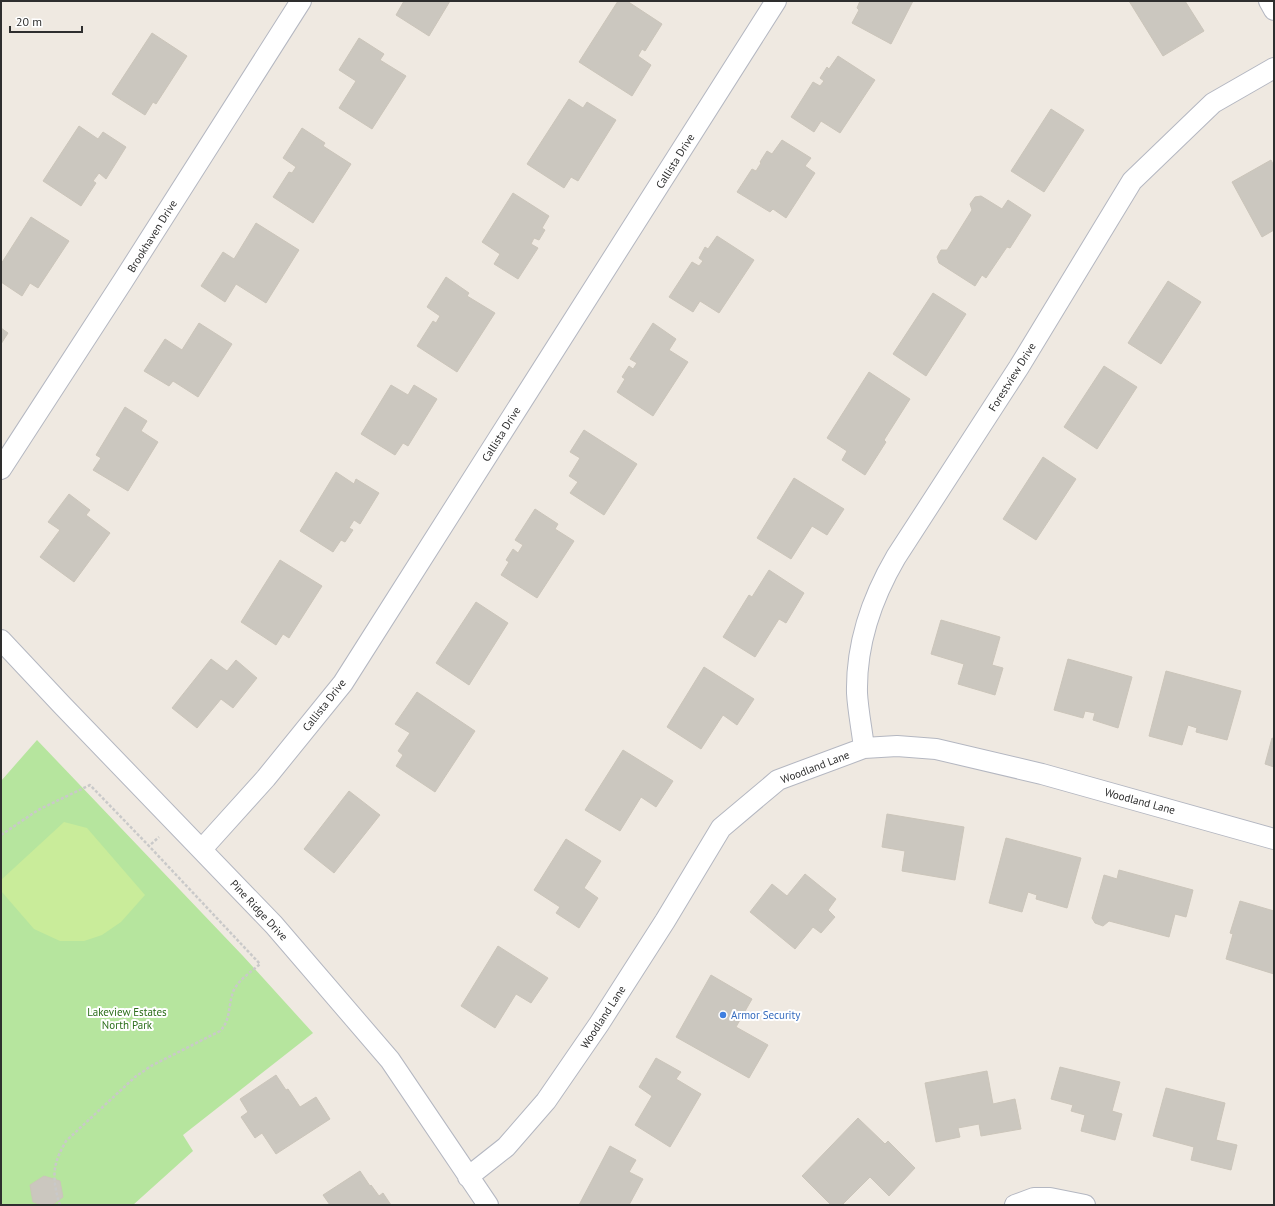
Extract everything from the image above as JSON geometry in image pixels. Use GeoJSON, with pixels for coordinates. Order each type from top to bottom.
{"type":"FeatureCollection","features":[{"type":"Feature","properties":{"kind":"street","name":"Brookhaven Drive"},"geometry":{"type":"LineString","coordinates":[[1,469],[128,274],[301,1]]}},
{"type":"Feature","properties":{"kind":"street","name":"Callista Drive"},"geometry":{"type":"LineString","coordinates":[[202,849],[266,778],[342,683],[776,1]]}},
{"type":"Feature","properties":{"kind":"street"},"geometry":{"type":"LineString","coordinates":[[1269,1],[1274,10]]}},
{"type":"Feature","properties":{"kind":"street","name":"Forestview Drive"},"geometry":{"type":"LineString","coordinates":[[864,748],[857,694],[859,664],[866,625],[883,578],[1019,367],[1132,182],[1213,103],[1274,68]]}},
{"type":"Feature","properties":{"kind":"street","name":"Pine Ridge Drive"},"geometry":{"type":"LineString","coordinates":[[1,640],[274,925],[390,1060],[488,1205]]}},
{"type":"Feature","properties":{"kind":"street","name":"Woodland Lane"},"geometry":{"type":"LineString","coordinates":[[468,1177],[506,1147],[546,1101],[599,1024],[665,921],[721,828],[778,780],[864,748],[897,746],[936,749],[1042,774],[1274,839]]}},
{"type":"Feature","properties":{"kind":"street"},"geometry":{"type":"LineString","coordinates":[[1015,1205],[1034,1198],[1050,1198],[1085,1205]]}},
{"type":"Feature","properties":{"kind":"path"},"geometry":{"type":"LineString","coordinates":[[1,836],[38,810],[90,785],[260,964],[238,985],[234,991],[228,1021],[220,1031],[151,1066],[135,1077],[66,1141],[59,1153],[54,1176],[60,1205]]}},
{"type":"Feature","properties":{"kind":"path"},"geometry":{"type":"LineString","coordinates":[[149,846],[176,822]]}},
{"type":"Feature","properties":{"kind":"green space","name":"Lakeview Estates North Park"},"geometry":{"type":"Polygon","coordinates":[[[37,740],[243,956],[313,1033],[183,1135],[193,1151],[133,1205],[1,1205],[1,781],[37,740]]]}},
{"type":"Feature","properties":{"kind":"green space"},"geometry":{"type":"Polygon","coordinates":[[[64,822],[87,828],[145,895],[121,922],[102,935],[84,941],[60,941],[34,929],[1,891],[1,880],[64,822]]]}},
{"type":"Feature","properties":{"kind":"building"},"geometry":{"type":"Polygon","coordinates":[[[404,1],[450,1],[429,36],[396,15],[404,1]]]}},
{"type":"Feature","properties":{"kind":"building"},"geometry":{"type":"Polygon","coordinates":[[[618,1],[627,1],[662,24],[645,51],[642,49],[638,56],[651,65],[632,96],[579,62],[618,1]]]}},
{"type":"Feature","properties":{"kind":"building"},"geometry":{"type":"Polygon","coordinates":[[[860,1],[913,1],[891,44],[852,23],[859,10],[857,8],[860,1]]]}},
{"type":"Feature","properties":{"kind":"building"},"geometry":{"type":"Polygon","coordinates":[[[1129,1],[1185,1],[1204,31],[1163,56],[1129,1]]]}},
{"type":"Feature","properties":{"kind":"building"},"geometry":{"type":"Polygon","coordinates":[[[152,33],[187,56],[156,104],[153,102],[145,115],[112,94],[152,33]]]}},
{"type":"Feature","properties":{"kind":"building"},"geometry":{"type":"Polygon","coordinates":[[[359,38],[384,54],[380,60],[406,76],[372,129],[339,108],[356,81],[339,70],[359,38]]]}},
{"type":"Feature","properties":{"kind":"building"},"geometry":{"type":"Polygon","coordinates":[[[838,56],[875,80],[840,133],[821,121],[814,132],[791,117],[813,82],[820,86],[824,81],[820,78],[827,67],[829,69],[838,56]]]}},
{"type":"Feature","properties":{"kind":"building"},"geometry":{"type":"Polygon","coordinates":[[[569,99],[583,108],[587,102],[616,120],[578,181],[571,177],[564,188],[527,164],[569,99]]]}},
{"type":"Feature","properties":{"kind":"building"},"geometry":{"type":"Polygon","coordinates":[[[1051,109],[1084,130],[1044,192],[1011,171],[1051,109]]]}},
{"type":"Feature","properties":{"kind":"building"},"geometry":{"type":"Polygon","coordinates":[[[79,126],[98,139],[103,132],[126,147],[106,179],[99,173],[93,181],[96,183],[81,206],[43,181],[79,126]]]}},
{"type":"Feature","properties":{"kind":"building"},"geometry":{"type":"Polygon","coordinates":[[[302,128],[325,143],[323,146],[351,164],[313,223],[273,197],[289,172],[292,173],[296,167],[283,158],[302,128]]]}},
{"type":"Feature","properties":{"kind":"building"},"geometry":{"type":"Polygon","coordinates":[[[782,140],[811,158],[805,166],[815,173],[786,218],[773,209],[770,212],[737,192],[752,169],[756,171],[767,151],[772,154],[782,140]]]}},
{"type":"Feature","properties":{"kind":"building"},"geometry":{"type":"Polygon","coordinates":[[[1271,160],[1274,166],[1274,230],[1262,237],[1232,182],[1271,160]]]}},
{"type":"Feature","properties":{"kind":"building"},"geometry":{"type":"Polygon","coordinates":[[[513,193],[549,216],[542,228],[545,230],[539,240],[534,238],[531,244],[538,248],[518,279],[494,264],[500,254],[482,242],[513,193]]]}},
{"type":"Feature","properties":{"kind":"building"},"geometry":{"type":"Polygon","coordinates":[[[981,196],[1002,209],[1008,200],[1031,215],[1010,248],[1007,247],[986,278],[982,275],[975,286],[939,263],[937,257],[941,250],[947,250],[972,210],[970,204],[975,197],[981,196]]]}},
{"type":"Feature","properties":{"kind":"building"},"geometry":{"type":"Polygon","coordinates":[[[31,217],[69,241],[38,288],[30,283],[22,296],[1,282],[1,264],[31,217]]]}},
{"type":"Feature","properties":{"kind":"building"},"geometry":{"type":"Polygon","coordinates":[[[256,223],[299,250],[266,303],[236,284],[225,302],[201,286],[223,252],[234,259],[256,223]]]}},
{"type":"Feature","properties":{"kind":"building"},"geometry":{"type":"Polygon","coordinates":[[[717,236],[754,260],[719,313],[700,301],[693,312],[669,297],[692,262],[699,266],[703,261],[699,258],[705,247],[708,249],[717,236]]]}},
{"type":"Feature","properties":{"kind":"building"},"geometry":{"type":"Polygon","coordinates":[[[446,277],[469,293],[467,296],[495,313],[457,372],[417,346],[433,321],[436,323],[440,316],[427,307],[446,277]]]}},
{"type":"Feature","properties":{"kind":"building"},"geometry":{"type":"Polygon","coordinates":[[[1168,281],[1201,302],[1161,364],[1128,343],[1168,281]]]}},
{"type":"Feature","properties":{"kind":"building"},"geometry":{"type":"Polygon","coordinates":[[[933,293],[966,314],[926,376],[893,354],[933,293]]]}},
{"type":"Feature","properties":{"kind":"building"},"geometry":{"type":"Polygon","coordinates":[[[199,323],[232,344],[198,397],[173,381],[169,386],[144,371],[165,339],[182,350],[199,323]]]}},
{"type":"Feature","properties":{"kind":"building"},"geometry":{"type":"Polygon","coordinates":[[[653,323],[676,339],[669,350],[688,362],[653,416],[617,392],[625,379],[622,377],[629,366],[633,369],[637,363],[630,359],[653,323]]]}},
{"type":"Feature","properties":{"kind":"building"},"geometry":{"type":"Polygon","coordinates":[[[1,328],[8,333],[1,344],[1,328]]]}},
{"type":"Feature","properties":{"kind":"building"},"geometry":{"type":"Polygon","coordinates":[[[1104,366],[1137,387],[1097,449],[1064,427],[1104,366]]]}},
{"type":"Feature","properties":{"kind":"building"},"geometry":{"type":"Polygon","coordinates":[[[869,372],[910,399],[884,440],[886,442],[865,475],[842,460],[847,451],[827,438],[869,372]]]}},
{"type":"Feature","properties":{"kind":"building"},"geometry":{"type":"Polygon","coordinates":[[[391,385],[408,395],[414,385],[437,399],[408,446],[403,443],[395,455],[361,434],[391,385]]]}},
{"type":"Feature","properties":{"kind":"building"},"geometry":{"type":"Polygon","coordinates":[[[125,407],[147,421],[141,431],[158,442],[128,491],[93,470],[101,458],[96,455],[125,407]]]}},
{"type":"Feature","properties":{"kind":"building"},"geometry":{"type":"Polygon","coordinates":[[[584,430],[637,464],[604,515],[570,493],[578,482],[569,476],[580,458],[570,452],[584,430]]]}},
{"type":"Feature","properties":{"kind":"building"},"geometry":{"type":"Polygon","coordinates":[[[1043,457],[1076,479],[1036,540],[1003,519],[1043,457]]]}},
{"type":"Feature","properties":{"kind":"building"},"geometry":{"type":"Polygon","coordinates":[[[336,472],[354,484],[356,479],[379,493],[360,524],[354,520],[349,528],[353,530],[345,542],[341,540],[333,552],[300,531],[336,472]]]}},
{"type":"Feature","properties":{"kind":"building"},"geometry":{"type":"Polygon","coordinates":[[[794,478],[844,509],[827,535],[812,526],[791,559],[757,538],[794,478]]]}},
{"type":"Feature","properties":{"kind":"building"},"geometry":{"type":"Polygon","coordinates":[[[69,494],[90,510],[86,515],[110,533],[74,582],[40,557],[60,530],[48,522],[69,494]]]}},
{"type":"Feature","properties":{"kind":"building"},"geometry":{"type":"Polygon","coordinates":[[[535,509],[558,524],[555,529],[574,541],[537,598],[501,575],[509,562],[506,560],[513,549],[518,553],[523,545],[515,540],[535,509]]]}},
{"type":"Feature","properties":{"kind":"building"},"geometry":{"type":"Polygon","coordinates":[[[280,560],[322,586],[289,638],[283,634],[276,645],[241,622],[280,560]]]}},
{"type":"Feature","properties":{"kind":"building"},"geometry":{"type":"Polygon","coordinates":[[[769,570],[804,593],[786,623],[779,619],[755,657],[723,637],[749,595],[752,597],[769,570]]]}},
{"type":"Feature","properties":{"kind":"building"},"geometry":{"type":"Polygon","coordinates":[[[476,602],[508,623],[469,685],[436,663],[476,602]]]}},
{"type":"Feature","properties":{"kind":"building"},"geometry":{"type":"Polygon","coordinates":[[[941,620],[1000,637],[992,665],[1003,668],[995,695],[958,684],[964,664],[931,654],[941,620]]]}},
{"type":"Feature","properties":{"kind":"building"},"geometry":{"type":"Polygon","coordinates":[[[211,659],[227,671],[236,660],[257,678],[233,708],[221,699],[197,728],[172,708],[211,659]]]}},
{"type":"Feature","properties":{"kind":"building"},"geometry":{"type":"Polygon","coordinates":[[[1068,659],[1132,677],[1118,728],[1093,720],[1095,713],[1085,711],[1083,718],[1054,710],[1068,659]]]}},
{"type":"Feature","properties":{"kind":"building"},"geometry":{"type":"Polygon","coordinates":[[[704,667],[754,699],[737,725],[723,715],[701,749],[667,727],[704,667]]]}},
{"type":"Feature","properties":{"kind":"building"},"geometry":{"type":"Polygon","coordinates":[[[1166,671],[1241,691],[1227,740],[1196,732],[1197,728],[1188,725],[1182,745],[1149,736],[1166,671]]]}},
{"type":"Feature","properties":{"kind":"building"},"geometry":{"type":"Polygon","coordinates":[[[417,692],[475,731],[435,792],[396,766],[403,755],[398,751],[410,733],[395,724],[417,692]]]}},
{"type":"Feature","properties":{"kind":"building"},"geometry":{"type":"Polygon","coordinates":[[[1272,738],[1274,739],[1274,767],[1265,764],[1272,738]]]}},
{"type":"Feature","properties":{"kind":"building"},"geometry":{"type":"Polygon","coordinates":[[[623,750],[673,781],[656,807],[641,797],[620,831],[585,810],[623,750]]]}},
{"type":"Feature","properties":{"kind":"building"},"geometry":{"type":"Polygon","coordinates":[[[349,791],[380,815],[334,873],[304,849],[349,791]]]}},
{"type":"Feature","properties":{"kind":"building"},"geometry":{"type":"Polygon","coordinates":[[[887,814],[964,827],[955,880],[902,871],[905,851],[882,847],[887,814]]]}},
{"type":"Feature","properties":{"kind":"building"},"geometry":{"type":"Polygon","coordinates":[[[1006,838],[1081,858],[1067,908],[1036,899],[1037,895],[1028,892],[1022,912],[989,903],[1006,838]]]}},
{"type":"Feature","properties":{"kind":"building"},"geometry":{"type":"Polygon","coordinates":[[[566,839],[601,861],[584,888],[598,898],[579,928],[556,913],[560,907],[534,890],[566,839]]]}},
{"type":"Feature","properties":{"kind":"building"},"geometry":{"type":"Polygon","coordinates":[[[1119,870],[1193,890],[1186,917],[1175,914],[1169,937],[1109,921],[1103,926],[1095,923],[1092,918],[1104,875],[1117,879],[1119,870]]]}},
{"type":"Feature","properties":{"kind":"building"},"geometry":{"type":"Polygon","coordinates":[[[805,874],[836,899],[828,910],[835,917],[821,933],[813,927],[795,949],[750,912],[772,884],[787,896],[805,874]]]}},
{"type":"Feature","properties":{"kind":"building"},"geometry":{"type":"Polygon","coordinates":[[[1240,901],[1274,911],[1274,974],[1226,959],[1233,934],[1230,933],[1240,901]]]}},
{"type":"Feature","properties":{"kind":"building"},"geometry":{"type":"Polygon","coordinates":[[[498,946],[548,978],[531,1003],[516,994],[495,1028],[461,1006],[498,946]]]}},
{"type":"Feature","properties":{"kind":"building"},"geometry":{"type":"Polygon","coordinates":[[[711,975],[752,999],[736,1027],[768,1045],[749,1078],[676,1037],[711,975]]]}},
{"type":"Feature","properties":{"kind":"building"},"geometry":{"type":"Polygon","coordinates":[[[656,1058],[681,1072],[676,1079],[701,1094],[670,1147],[635,1125],[652,1096],[639,1087],[656,1058]]]}},
{"type":"Feature","properties":{"kind":"building"},"geometry":{"type":"Polygon","coordinates":[[[1060,1067],[1120,1082],[1112,1111],[1122,1114],[1115,1140],[1081,1131],[1085,1115],[1071,1111],[1073,1105],[1051,1099],[1060,1067]]]}},
{"type":"Feature","properties":{"kind":"building"},"geometry":{"type":"Polygon","coordinates":[[[987,1071],[993,1104],[1015,1099],[1021,1129],[981,1136],[979,1124],[958,1128],[960,1137],[936,1142],[925,1083],[987,1071]]]}},
{"type":"Feature","properties":{"kind":"building"},"geometry":{"type":"Polygon","coordinates":[[[276,1075],[300,1107],[316,1097],[330,1119],[276,1154],[262,1133],[255,1138],[241,1117],[248,1112],[240,1099],[276,1075]]]}},
{"type":"Feature","properties":{"kind":"building"},"geometry":{"type":"Polygon","coordinates":[[[1166,1088],[1225,1103],[1216,1140],[1237,1145],[1231,1170],[1191,1160],[1194,1147],[1153,1136],[1166,1088]]]}},
{"type":"Feature","properties":{"kind":"building"},"geometry":{"type":"Polygon","coordinates":[[[858,1118],[885,1144],[888,1141],[915,1168],[889,1196],[870,1177],[842,1205],[831,1205],[802,1176],[858,1118]]]}},
{"type":"Feature","properties":{"kind":"building"},"geometry":{"type":"Polygon","coordinates":[[[610,1146],[636,1160],[629,1172],[643,1179],[629,1205],[579,1205],[610,1146]]]}},
{"type":"Feature","properties":{"kind":"building"},"geometry":{"type":"Polygon","coordinates":[[[360,1171],[379,1196],[383,1193],[391,1205],[330,1205],[323,1195],[360,1171]]]}},
{"type":"Feature","properties":{"kind":"building"},"geometry":{"type":"Polygon","coordinates":[[[44,1176],[60,1181],[63,1197],[52,1205],[42,1205],[33,1202],[30,1185],[44,1176]]]}},
{"type":"Feature","properties":{"kind":"place","name":"Armor Security"},"geometry":{"type":"Point","coordinates":[723,1015]}}]}
